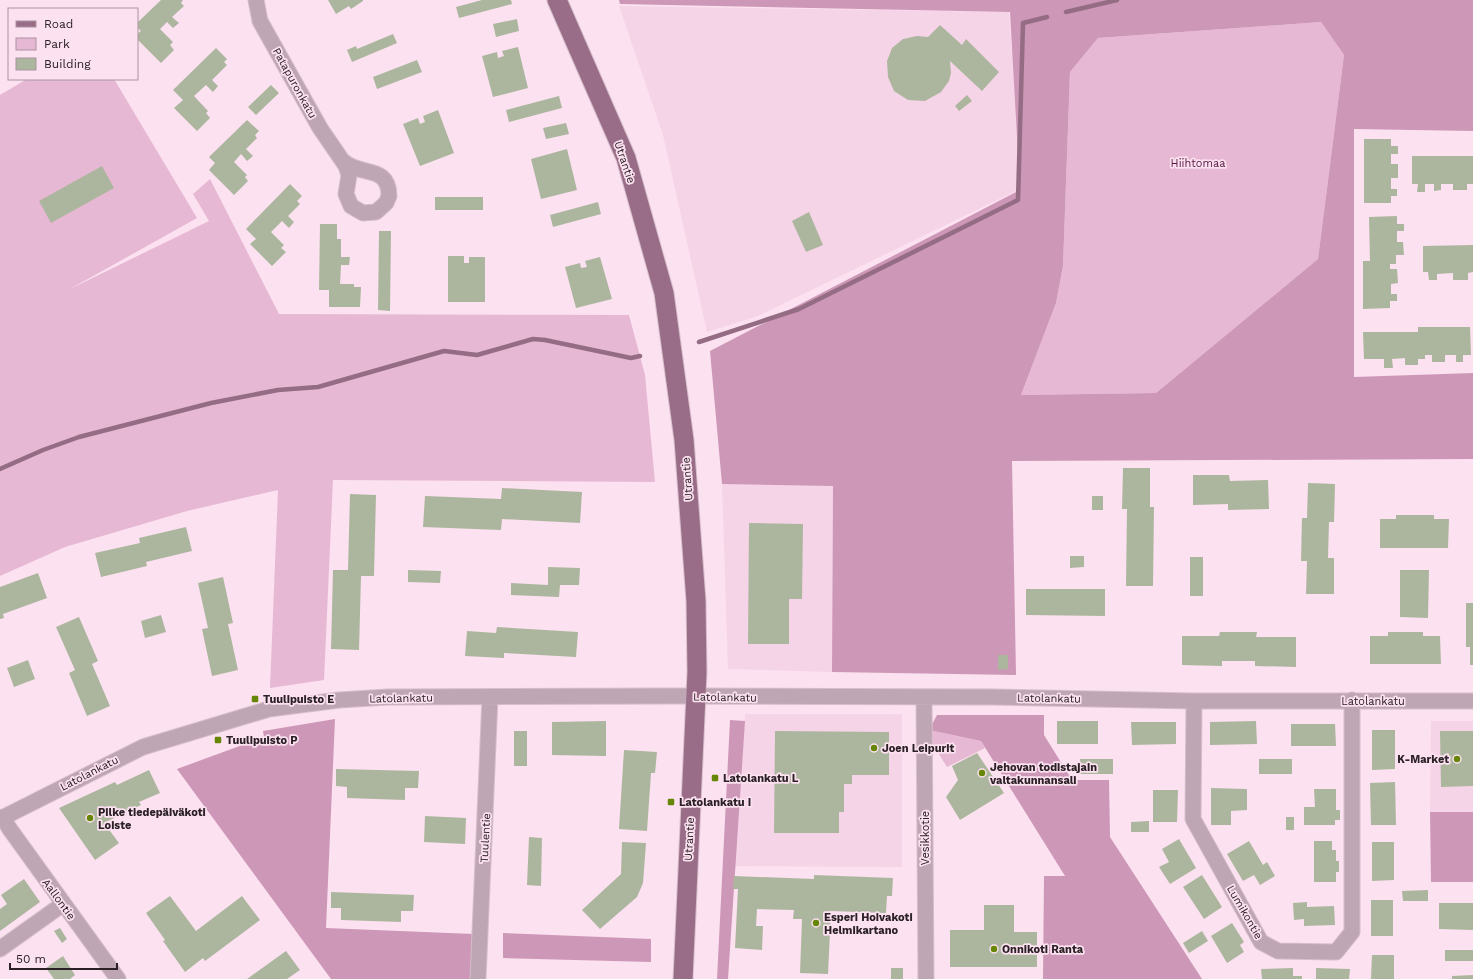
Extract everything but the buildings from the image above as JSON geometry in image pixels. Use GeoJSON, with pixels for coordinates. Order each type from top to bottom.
{"type":"FeatureCollection","features":[{"type":"Feature","properties":{"kind":"main road","name":"Utrantie"},"geometry":{"type":"LineString","coordinates":[[557,0],[626,158],[664,293],[684,440],[696,601],[696,696],[683,979]]}},
{"type":"Feature","properties":{"kind":"street","name":"Patapuronkatu"},"geometry":{"type":"LineString","coordinates":[[256,0],[260,21],[320,128],[343,161],[348,175],[348,201],[356,211],[369,214],[382,209],[386,203],[389,189],[381,176],[368,171],[354,169],[343,161]]}},
{"type":"Feature","properties":{"kind":"street"},"geometry":{"type":"LineString","coordinates":[[347,188],[354,176],[368,171]]}},
{"type":"Feature","properties":{"kind":"street","name":"Latolankatu"},"geometry":{"type":"LineString","coordinates":[[2,818],[143,748],[268,709],[339,700],[388,697],[490,698],[696,696],[924,698],[999,697],[1194,701],[1473,701]]}},
{"type":"Feature","properties":{"kind":"street","name":"Tuulentie"},"geometry":{"type":"LineString","coordinates":[[478,979],[490,698]]}},
{"type":"Feature","properties":{"kind":"street","name":"Vesikkotie"},"geometry":{"type":"LineString","coordinates":[[924,698],[926,979]]}},
{"type":"Feature","properties":{"kind":"street","name":"Lumikontie"},"geometry":{"type":"LineString","coordinates":[[1194,701],[1193,819],[1261,942],[1278,951],[1336,952],[1352,932],[1352,700]]}},
{"type":"Feature","properties":{"kind":"street","name":"Aallontie"},"geometry":{"type":"LineString","coordinates":[[2,818],[118,979]]}},
{"type":"Feature","properties":{"kind":"street"},"geometry":{"type":"LineString","coordinates":[[0,950],[63,904]]}},
{"type":"Feature","properties":{"kind":"shaded area"},"geometry":{"type":"Polygon","coordinates":[[[619,0],[1473,0],[1473,131],[1354,129],[1354,377],[1473,373],[1473,459],[1012,461],[1016,675],[832,672],[833,486],[722,484],[710,351],[1020,190],[1010,12],[620,4],[619,0]],[[1321,22],[1098,38],[1070,72],[1063,266],[1056,303],[1021,395],[1156,393],[1318,259],[1344,55],[1321,22]]]}},
{"type":"Feature","properties":{"kind":"shaded area"},"geometry":{"type":"Polygon","coordinates":[[[619,6],[1009,12],[1022,188],[758,316],[707,332],[663,135],[619,6]]]}},
{"type":"Feature","properties":{"kind":"shaded area"},"geometry":{"type":"Polygon","coordinates":[[[722,484],[833,485],[832,672],[728,669],[722,484]]]}},
{"type":"Feature","properties":{"kind":"shaded area"},"geometry":{"type":"Polygon","coordinates":[[[745,714],[902,714],[902,867],[735,866],[745,714]]]}},
{"type":"Feature","properties":{"kind":"shaded area"},"geometry":{"type":"Polygon","coordinates":[[[937,715],[1044,715],[1044,735],[1072,780],[1109,780],[1110,837],[1202,979],[1043,979],[1044,876],[1065,876],[981,741],[929,730],[937,715]]]}},
{"type":"Feature","properties":{"kind":"shaded area"},"geometry":{"type":"Polygon","coordinates":[[[335,719],[326,928],[473,934],[471,979],[331,979],[177,769],[264,737],[263,731],[335,719]]]}},
{"type":"Feature","properties":{"kind":"shaded area"},"geometry":{"type":"Polygon","coordinates":[[[730,720],[745,721],[728,979],[717,979],[730,720]]]}},
{"type":"Feature","properties":{"kind":"shaded area"},"geometry":{"type":"Polygon","coordinates":[[[1431,721],[1473,721],[1473,812],[1430,812],[1431,721]]]}},
{"type":"Feature","properties":{"kind":"shaded area"},"geometry":{"type":"Polygon","coordinates":[[[1430,812],[1473,812],[1473,882],[1431,882],[1430,812]]]}},
{"type":"Feature","properties":{"kind":"shaded area"},"geometry":{"type":"Polygon","coordinates":[[[503,933],[651,939],[651,962],[503,958],[503,933]]]}},
{"type":"Feature","properties":{"kind":"green space","name":"Hiihtomaa"},"geometry":{"type":"Polygon","coordinates":[[[1321,22],[1344,55],[1318,259],[1156,393],[1021,395],[1056,303],[1063,266],[1070,72],[1098,38],[1321,22]]]}},
{"type":"Feature","properties":{"kind":"green space"},"geometry":{"type":"Polygon","coordinates":[[[25,80],[115,80],[197,218],[70,289],[209,221],[193,194],[210,179],[279,314],[629,315],[645,375],[655,482],[333,480],[324,680],[270,688],[278,490],[187,511],[65,547],[0,576],[0,95],[25,80]]]}},
{"type":"Feature","properties":{"kind":"green space"},"geometry":{"type":"Polygon","coordinates":[[[929,730],[981,741],[985,748],[947,767],[930,740],[929,730]]]}},
{"type":"Feature","properties":{"kind":"waterway"},"geometry":{"type":"LineString","coordinates":[[1066,12],[1117,0]]}},
{"type":"Feature","properties":{"kind":"waterway"},"geometry":{"type":"LineString","coordinates":[[699,342],[799,309],[1018,200],[1023,23],[1047,17]]}},
{"type":"Feature","properties":{"kind":"waterway"},"geometry":{"type":"LineString","coordinates":[[0,469],[43,450],[79,437],[211,403],[278,390],[318,387],[444,351],[477,355],[533,339],[545,340],[631,358],[640,356]]}},
{"type":"Feature","properties":{"kind":"place","name":"Tuulipuisto E"},"geometry":{"type":"Point","coordinates":[255,699]}},
{"type":"Feature","properties":{"kind":"place","name":"Tuulipuisto P"},"geometry":{"type":"Point","coordinates":[218,740]}},
{"type":"Feature","properties":{"kind":"place","name":"Joen Leipurit"},"geometry":{"type":"Point","coordinates":[874,748]}},
{"type":"Feature","properties":{"kind":"place","name":"K-Market"},"geometry":{"type":"Point","coordinates":[1457,759]}},
{"type":"Feature","properties":{"kind":"place","name":"Jehovan todistajain valtakunnansali"},"geometry":{"type":"Point","coordinates":[982,773]}},
{"type":"Feature","properties":{"kind":"place","name":"Latolankatu L"},"geometry":{"type":"Point","coordinates":[715,778]}},
{"type":"Feature","properties":{"kind":"place","name":"Latolankatu I"},"geometry":{"type":"Point","coordinates":[671,802]}},
{"type":"Feature","properties":{"kind":"place","name":"Pilke tiedepäiväkoti Loiste"},"geometry":{"type":"Point","coordinates":[90,818]}},
{"type":"Feature","properties":{"kind":"place","name":"Esperi Hoivakoti Helmikartano"},"geometry":{"type":"Point","coordinates":[816,923]}},
{"type":"Feature","properties":{"kind":"place","name":"Onnikoti Ranta"},"geometry":{"type":"Point","coordinates":[994,949]}}]}
